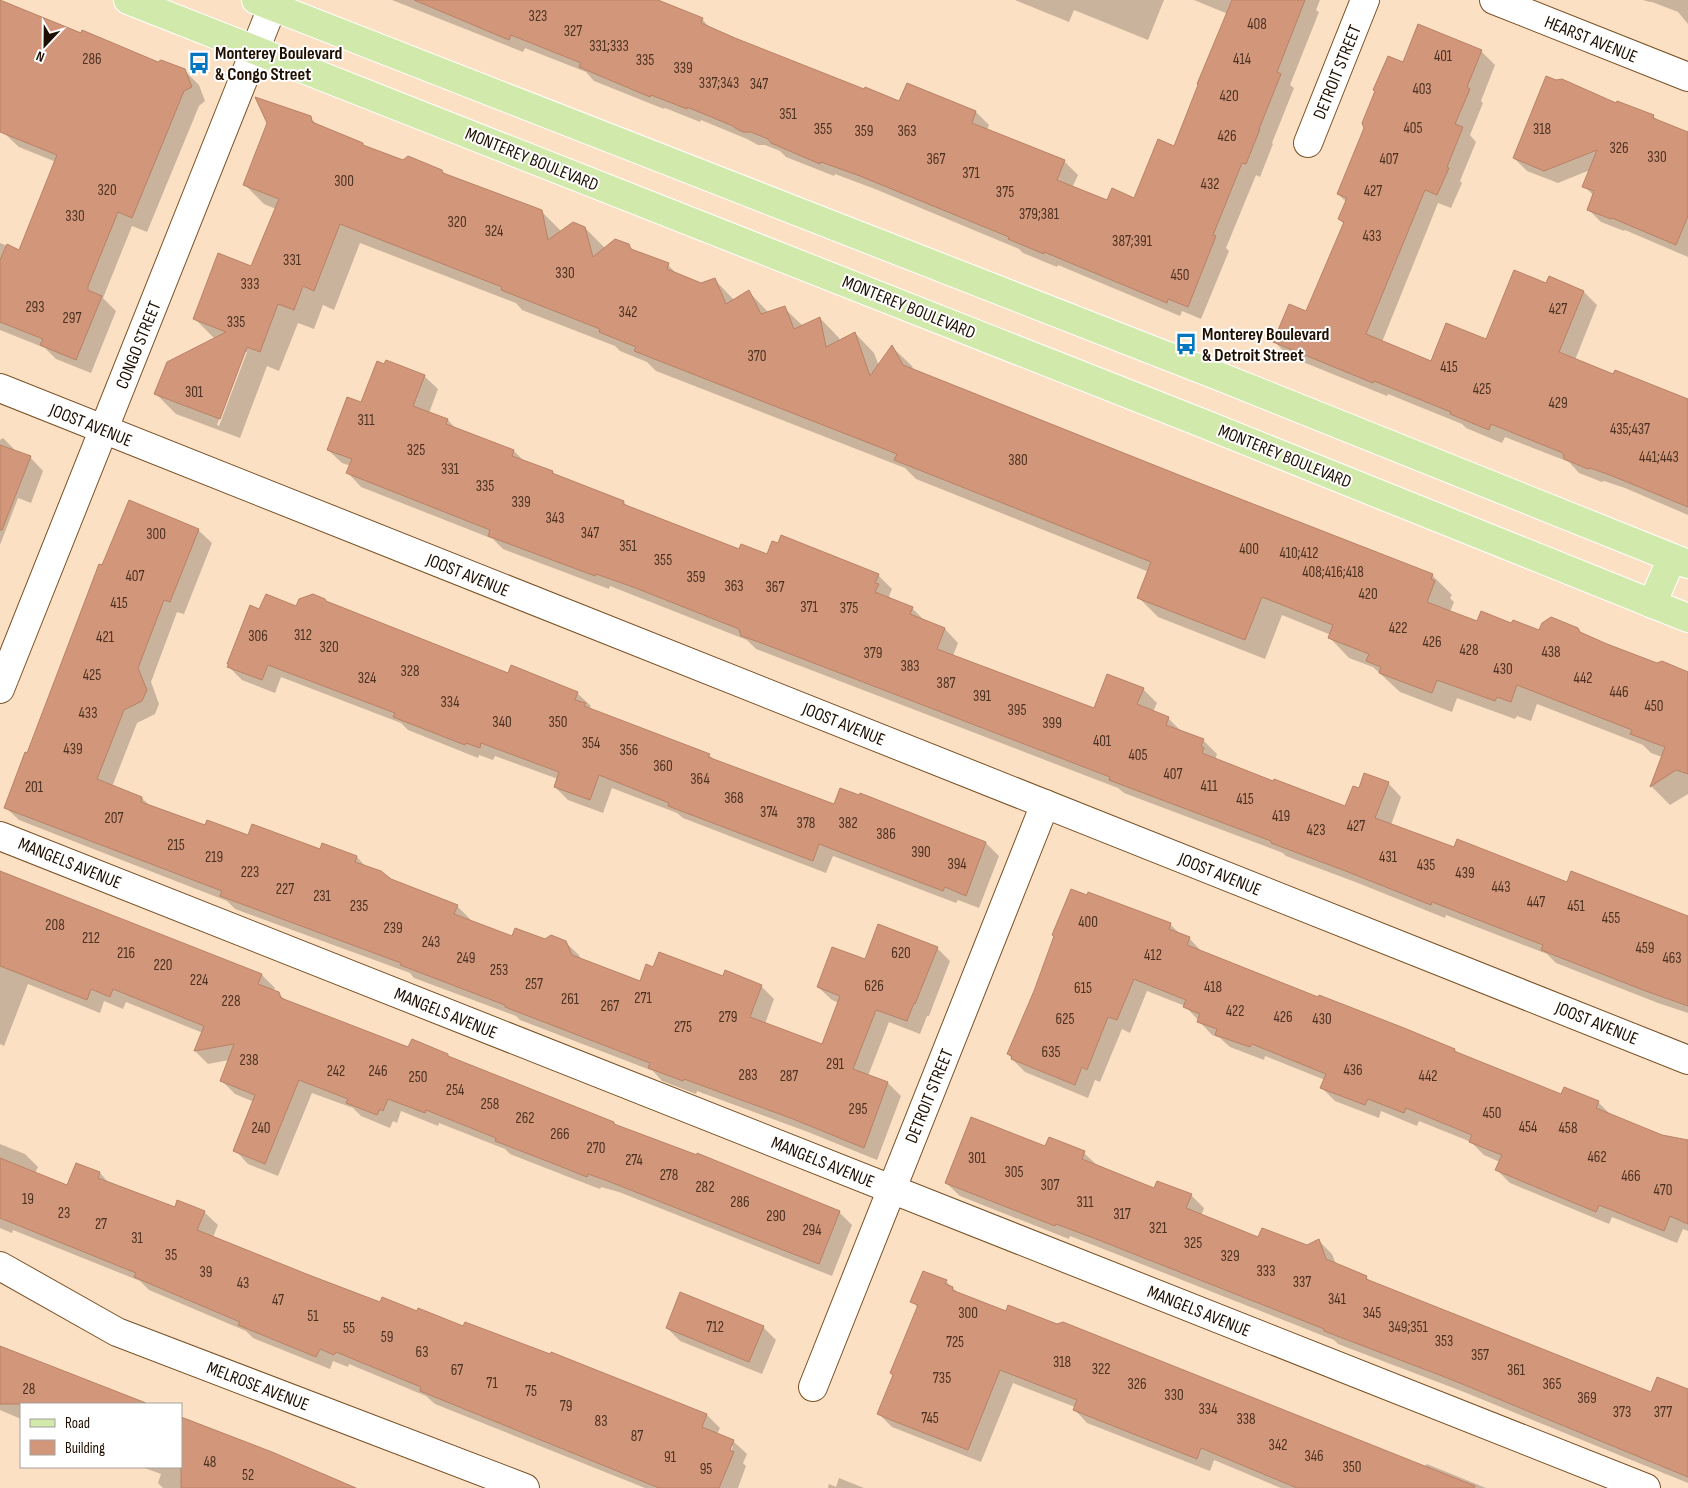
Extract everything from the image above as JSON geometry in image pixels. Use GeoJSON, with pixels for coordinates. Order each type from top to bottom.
{"type":"FeatureCollection","features":[{"type":"Feature","properties":{"kind":"main road","name":"MONTEREY BOULEVARD"},"geometry":{"type":"LineString","coordinates":[[128,0],[1202,423],[1688,618]]}},
{"type":"Feature","properties":{"kind":"main road"},"geometry":{"type":"LineString","coordinates":[[268,2],[1230,380],[1680,561],[1652,604]]}},
{"type":"Feature","properties":{"kind":"street","name":"DETROIT STREET"},"geometry":{"type":"LineString","coordinates":[[1308,144],[1365,0]]}},
{"type":"Feature","properties":{"kind":"street","name":"HEARST AVENUE"},"geometry":{"type":"LineString","coordinates":[[1494,0],[1688,77]]}},
{"type":"Feature","properties":{"kind":"street","name":"CONGO STREET"},"geometry":{"type":"LineString","coordinates":[[0,689],[255,50],[268,2]]}},
{"type":"Feature","properties":{"kind":"street","name":"JOOST AVENUE"},"geometry":{"type":"LineString","coordinates":[[0,388],[1688,1060]]}},
{"type":"Feature","properties":{"kind":"street","name":"DETROIT STREET"},"geometry":{"type":"LineString","coordinates":[[813,1388],[1045,804]]}},
{"type":"Feature","properties":{"kind":"street","name":"MANGELS AVENUE"},"geometry":{"type":"LineString","coordinates":[[0,836],[1646,1488]]}},
{"type":"Feature","properties":{"kind":"street","name":"MELROSE AVENUE"},"geometry":{"type":"LineString","coordinates":[[0,1266],[117,1332],[525,1488]]}},
{"type":"Feature","properties":{"kind":"building"},"geometry":{"type":"Polygon","coordinates":[[[0,0],[81,33],[82,30],[158,62],[161,60],[185,69],[192,87],[184,91],[132,218],[118,212],[88,286],[88,290],[102,296],[76,360],[40,345],[43,339],[0,322],[0,260],[7,244],[19,250],[57,155],[0,132],[0,0]]]}},
{"type":"Feature","properties":{"kind":"building"},"geometry":{"type":"Polygon","coordinates":[[[414,0],[658,0],[703,18],[701,23],[735,38],[864,89],[865,87],[899,101],[907,83],[976,111],[972,123],[1065,160],[1057,180],[1107,200],[1112,188],[1134,198],[1158,139],[1174,146],[1197,84],[1232,0],[1305,0],[1277,72],[1281,74],[1246,164],[1242,163],[1213,235],[1216,236],[1188,307],[1168,299],[1167,303],[1044,252],[1044,254],[1008,239],[1009,237],[860,176],[821,162],[820,164],[771,143],[768,139],[751,132],[743,132],[687,107],[687,109],[651,95],[650,97],[579,67],[581,63],[511,35],[509,40],[414,0]]]}},
{"type":"Feature","properties":{"kind":"building"},"geometry":{"type":"Polygon","coordinates":[[[1418,24],[1482,50],[1467,87],[1470,89],[1455,124],[1463,127],[1447,167],[1449,168],[1437,195],[1425,190],[1366,334],[1431,361],[1446,323],[1486,339],[1514,270],[1546,283],[1549,276],[1584,291],[1559,352],[1613,374],[1615,370],[1688,399],[1688,507],[1610,475],[1588,469],[1564,459],[1563,453],[1491,424],[1489,430],[1450,414],[1451,412],[1374,381],[1373,383],[1273,342],[1289,304],[1306,311],[1344,222],[1338,219],[1347,198],[1337,194],[1364,128],[1362,123],[1375,91],[1373,90],[1388,56],[1403,62],[1418,24]]]}},
{"type":"Feature","properties":{"kind":"building"},"geometry":{"type":"Polygon","coordinates":[[[1546,76],[1556,80],[1562,79],[1616,103],[1617,101],[1654,115],[1653,118],[1688,132],[1688,216],[1676,245],[1612,218],[1587,210],[1594,191],[1582,187],[1597,150],[1544,171],[1513,158],[1546,76]]]}},
{"type":"Feature","properties":{"kind":"building"},"geometry":{"type":"Polygon","coordinates":[[[255,97],[311,116],[312,122],[363,143],[363,145],[403,160],[408,156],[442,170],[443,173],[542,210],[548,240],[573,222],[585,227],[593,257],[615,239],[629,244],[631,249],[669,263],[667,269],[701,283],[715,278],[726,304],[749,290],[761,314],[785,306],[794,329],[820,317],[826,347],[855,332],[870,376],[892,345],[903,365],[1433,574],[1431,579],[1435,581],[1427,602],[1477,621],[1481,611],[1511,623],[1513,620],[1539,630],[1542,623],[1551,617],[1578,628],[1580,632],[1607,644],[1657,663],[1662,661],[1688,672],[1688,774],[1676,770],[1650,787],[1665,747],[1630,734],[1632,730],[1517,685],[1511,702],[1497,697],[1495,701],[1437,680],[1432,693],[1379,673],[1381,667],[1366,661],[1369,654],[1328,638],[1333,625],[1262,597],[1245,640],[1137,598],[1151,562],[894,460],[897,454],[634,351],[636,347],[599,332],[600,329],[501,290],[502,287],[340,224],[314,291],[303,286],[294,310],[278,304],[260,352],[247,347],[220,419],[154,394],[167,362],[226,332],[193,319],[218,253],[251,266],[279,199],[243,185],[267,123],[255,97]]]}},
{"type":"Feature","properties":{"kind":"building"},"geometry":{"type":"Polygon","coordinates":[[[386,360],[425,375],[413,406],[448,419],[446,424],[514,450],[512,456],[624,501],[623,504],[739,549],[741,544],[767,554],[772,541],[778,543],[781,535],[879,574],[875,583],[879,584],[875,592],[913,607],[910,614],[945,628],[937,649],[1094,708],[1107,674],[1144,688],[1137,704],[1169,717],[1166,725],[1204,739],[1201,746],[1204,748],[1202,753],[1273,781],[1274,779],[1345,806],[1353,786],[1359,788],[1364,773],[1389,782],[1375,818],[1454,847],[1457,839],[1567,882],[1571,871],[1688,916],[1688,1006],[1541,950],[1543,945],[1432,902],[1431,905],[1271,843],[1271,841],[1109,780],[1110,777],[741,636],[739,629],[633,587],[596,574],[595,576],[488,536],[490,530],[346,473],[352,459],[327,450],[347,397],[361,402],[377,361],[384,364],[386,360]]]}},
{"type":"Feature","properties":{"kind":"building"},"geometry":{"type":"Polygon","coordinates":[[[0,445],[31,456],[2,530],[0,530],[0,445]]]}},
{"type":"Feature","properties":{"kind":"building"},"geometry":{"type":"Polygon","coordinates":[[[129,500],[199,529],[170,602],[164,600],[138,668],[147,690],[142,701],[124,710],[97,779],[142,797],[141,802],[205,825],[207,820],[248,835],[252,824],[320,849],[322,843],[357,856],[355,862],[381,871],[391,879],[458,905],[454,914],[512,936],[515,928],[545,939],[551,935],[566,941],[572,955],[640,981],[646,964],[653,967],[659,952],[723,976],[725,970],[762,985],[750,1017],[822,1044],[840,996],[817,987],[832,947],[865,959],[878,924],[938,947],[907,1021],[876,1010],[853,1069],[888,1082],[864,1148],[793,1119],[684,1079],[683,1081],[648,1068],[650,1063],[400,965],[401,963],[220,896],[222,891],[4,808],[99,564],[102,565],[129,500]]]}},
{"type":"Feature","properties":{"kind":"building"},"geometry":{"type":"Polygon","coordinates":[[[266,594],[296,606],[299,599],[313,594],[326,601],[508,673],[511,665],[578,692],[575,700],[586,703],[584,706],[710,754],[708,757],[834,804],[840,788],[859,795],[860,793],[986,842],[966,896],[945,887],[943,891],[819,844],[813,861],[668,806],[669,803],[599,775],[590,800],[554,787],[559,772],[481,743],[480,748],[466,743],[465,745],[393,717],[395,713],[268,665],[262,680],[227,667],[250,605],[259,609],[266,594]]]}},
{"type":"Feature","properties":{"kind":"building"},"geometry":{"type":"Polygon","coordinates":[[[0,871],[262,974],[258,984],[279,992],[281,998],[408,1047],[412,1039],[448,1054],[448,1056],[614,1122],[614,1124],[697,1155],[697,1153],[840,1211],[819,1264],[605,1180],[588,1174],[587,1177],[495,1141],[496,1138],[426,1110],[425,1113],[388,1099],[383,1111],[380,1109],[377,1115],[346,1103],[348,1099],[299,1080],[265,1164],[233,1151],[255,1095],[220,1081],[234,1044],[194,1051],[204,1026],[113,989],[110,997],[91,989],[87,1000],[0,966],[0,871]]]}},
{"type":"Feature","properties":{"kind":"building"},"geometry":{"type":"Polygon","coordinates":[[[1071,889],[1087,895],[1088,892],[1171,923],[1169,929],[1190,937],[1187,945],[1318,997],[1319,995],[1404,1028],[1455,1049],[1454,1051],[1561,1094],[1564,1087],[1599,1101],[1596,1108],[1662,1135],[1688,1140],[1688,1224],[1670,1216],[1664,1231],[1599,1205],[1596,1212],[1495,1170],[1502,1155],[1469,1142],[1472,1135],[1406,1108],[1404,1113],[1368,1099],[1365,1105],[1320,1088],[1326,1074],[1252,1044],[1250,1047],[1215,1035],[1217,1029],[1197,1022],[1200,1014],[1183,1007],[1186,1000],[1134,979],[1117,1020],[1108,1017],[1087,1070],[1082,1067],[1075,1085],[1011,1059],[1012,1056],[1007,1054],[1034,991],[1054,936],[1052,935],[1071,889]]]}},
{"type":"Feature","properties":{"kind":"building"},"geometry":{"type":"Polygon","coordinates":[[[971,1117],[1045,1146],[1049,1137],[1085,1151],[1082,1159],[1154,1188],[1157,1181],[1192,1194],[1186,1208],[1258,1237],[1262,1228],[1307,1245],[1319,1239],[1326,1259],[1367,1276],[1366,1279],[1651,1392],[1657,1377],[1688,1389],[1688,1477],[1271,1308],[1091,1237],[1056,1224],[1055,1226],[945,1183],[971,1117]]]}},
{"type":"Feature","properties":{"kind":"building"},"geometry":{"type":"Polygon","coordinates":[[[0,1158],[67,1185],[76,1163],[100,1172],[98,1178],[175,1207],[177,1200],[205,1211],[197,1230],[309,1275],[380,1302],[382,1297],[417,1311],[418,1308],[463,1326],[465,1322],[550,1354],[551,1352],[707,1414],[702,1427],[734,1440],[730,1450],[734,1452],[719,1488],[659,1488],[420,1391],[421,1387],[336,1352],[334,1355],[320,1349],[316,1357],[238,1325],[240,1322],[134,1277],[136,1273],[0,1218],[0,1158]]]}},
{"type":"Feature","properties":{"kind":"building"},"geometry":{"type":"Polygon","coordinates":[[[923,1271],[947,1280],[945,1284],[953,1287],[952,1290],[1006,1311],[1008,1305],[1057,1324],[1063,1322],[1475,1486],[1474,1488],[1297,1488],[1201,1448],[1197,1459],[1088,1416],[1073,1410],[1077,1400],[1000,1370],[968,1450],[896,1422],[877,1414],[893,1375],[890,1373],[918,1305],[910,1302],[923,1271]]]}},
{"type":"Feature","properties":{"kind":"building"},"geometry":{"type":"Polygon","coordinates":[[[680,1292],[764,1326],[749,1362],[666,1328],[680,1292]]]}},
{"type":"Feature","properties":{"kind":"building"},"geometry":{"type":"Polygon","coordinates":[[[0,1346],[146,1403],[20,1403],[0,1404],[0,1346]]]}},
{"type":"Feature","properties":{"kind":"building"},"geometry":{"type":"Polygon","coordinates":[[[182,1417],[272,1452],[356,1488],[181,1488],[182,1417]]]}},
{"type":"Feature","properties":{"kind":"place","name":"Monterey Boulevard & Congo Street"},"geometry":{"type":"Point","coordinates":[199,63]}},
{"type":"Feature","properties":{"kind":"place","name":"Monterey Boulevard & Detroit Street"},"geometry":{"type":"Point","coordinates":[1186,344]}}]}
